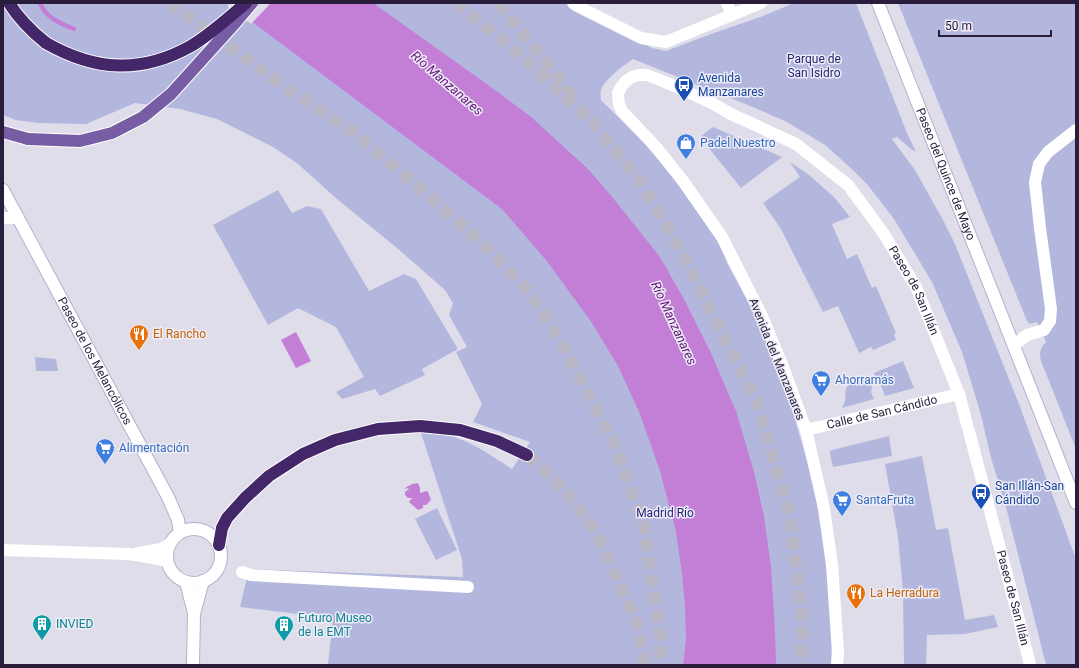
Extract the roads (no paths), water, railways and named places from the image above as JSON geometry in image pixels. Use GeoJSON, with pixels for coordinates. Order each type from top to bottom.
{"type":"FeatureCollection","features":[{"type":"Feature","properties":{"kind":"highway"},"geometry":{"type":"LineString","coordinates":[[8,3],[28,27],[46,43],[75,57],[101,64],[126,65],[150,62],[167,57],[192,45],[206,36],[246,3]]}},
{"type":"Feature","properties":{"kind":"highway"},"geometry":{"type":"LineString","coordinates":[[219,545],[222,528],[227,518],[259,485],[269,476],[303,454],[335,440],[378,429],[420,426],[460,430],[497,441],[526,455]]}},
{"type":"Feature","properties":{"kind":"main road"},"geometry":{"type":"LineString","coordinates":[[3,132],[28,139],[80,142],[112,133],[143,117],[171,94],[252,3]]}},
{"type":"Feature","properties":{"kind":"street"},"geometry":{"type":"LineString","coordinates":[[573,3],[641,38],[666,42],[761,3]]}},
{"type":"Feature","properties":{"kind":"street"},"geometry":{"type":"LineString","coordinates":[[727,3],[732,15]]}},
{"type":"Feature","properties":{"kind":"street","name":"Paseo del Quince de Mayo"},"geometry":{"type":"LineString","coordinates":[[878,3],[1076,503]]}},
{"type":"Feature","properties":{"kind":"street","name":"Paseo de San Illán"},"geometry":{"type":"LineString","coordinates":[[618,93],[626,81],[632,77],[639,75],[647,76],[666,82],[710,102],[731,114],[796,144],[848,185],[884,234],[916,287],[959,394],[1030,665]]}},
{"type":"Feature","properties":{"kind":"street","name":"Avenida del Manzanares"},"geometry":{"type":"LineString","coordinates":[[618,93],[619,105],[622,111],[656,147],[683,181],[722,236],[762,316],[785,372],[806,430],[824,508],[832,565],[838,652],[837,665]]}},
{"type":"Feature","properties":{"kind":"street"},"geometry":{"type":"LineString","coordinates":[[1014,345],[1027,335],[1044,330],[1050,321],[1051,309],[1035,182],[1039,164],[1048,152],[1076,130]]}},
{"type":"Feature","properties":{"kind":"street","name":"Paseo de los Melancólicos"},"geometry":{"type":"LineString","coordinates":[[3,190],[168,497],[178,520],[180,533]]}},
{"type":"Feature","properties":{"kind":"street"},"geometry":{"type":"LineString","coordinates":[[3,218],[18,218]]}},
{"type":"Feature","properties":{"kind":"street","name":"Calle de San Cándido"},"geometry":{"type":"LineString","coordinates":[[806,430],[959,394]]}},
{"type":"Feature","properties":{"kind":"street"},"geometry":{"type":"LineString","coordinates":[[129,554],[161,549],[169,544],[180,533],[190,529],[199,530],[214,538],[219,545],[221,554],[217,571],[203,582],[186,582],[177,578],[171,571],[167,562],[169,544]]}},
{"type":"Feature","properties":{"kind":"street"},"geometry":{"type":"LineString","coordinates":[[3,550],[129,554],[159,559],[167,562]]}},
{"type":"Feature","properties":{"kind":"street"},"geometry":{"type":"LineString","coordinates":[[242,572],[251,574],[468,587]]}},
{"type":"Feature","properties":{"kind":"street"},"geometry":{"type":"LineString","coordinates":[[186,582],[194,614]]}},
{"type":"Feature","properties":{"kind":"street"},"geometry":{"type":"LineString","coordinates":[[193,665],[194,614],[203,582]]}},
{"type":"Feature","properties":{"kind":"water","name":"Río Manzanares"},"geometry":{"type":"Polygon","coordinates":[[[227,3],[373,3],[530,116],[588,169],[613,198],[660,257],[685,301],[710,351],[736,411],[754,472],[764,516],[771,567],[776,665],[683,665],[686,640],[682,574],[676,532],[660,471],[640,414],[618,366],[590,320],[546,260],[502,209],[227,3]]]}},
{"type":"Feature","properties":{"kind":"water"},"geometry":{"type":"Polygon","coordinates":[[[296,332],[311,361],[296,368],[281,340],[296,332]]]}},
{"type":"Feature","properties":{"kind":"water"},"geometry":{"type":"Polygon","coordinates":[[[418,483],[420,493],[427,491],[431,500],[426,505],[423,505],[423,508],[418,510],[409,502],[412,498],[408,498],[405,495],[405,492],[409,489],[405,488],[412,484],[418,483]]]}},
{"type":"Feature","properties":{"kind":"waterway"},"geometry":{"type":"LineString","coordinates":[[40,3],[46,13],[59,22],[74,29]]}},
{"type":"Feature","properties":{"kind":"tunnel"},"geometry":{"type":"LineString","coordinates":[[169,3],[291,91],[352,131],[484,245],[529,292],[564,347],[616,447],[644,526],[661,640],[659,665]]}},
{"type":"Feature","properties":{"kind":"tunnel"},"geometry":{"type":"LineString","coordinates":[[455,3],[510,46],[593,123],[641,182],[680,248],[758,404],[790,517],[802,617],[802,665]]}},
{"type":"Feature","properties":{"kind":"tunnel"},"geometry":{"type":"LineString","coordinates":[[498,3],[574,98]]}},
{"type":"Feature","properties":{"kind":"tunnel"},"geometry":{"type":"LineString","coordinates":[[527,455],[566,491],[596,532],[637,623],[645,665]]}},
{"type":"Feature","properties":{"kind":"place","name":"Avenida Manzanares"},"geometry":{"type":"Point","coordinates":[684,102]}},
{"type":"Feature","properties":{"kind":"place","name":"Padel Nuestro"},"geometry":{"type":"Point","coordinates":[686,160]}},
{"type":"Feature","properties":{"kind":"place","name":"El Rancho"},"geometry":{"type":"Point","coordinates":[139,351]}},
{"type":"Feature","properties":{"kind":"place","name":"Ahorramás"},"geometry":{"type":"Point","coordinates":[821,397]}},
{"type":"Feature","properties":{"kind":"place","name":"Alimentación"},"geometry":{"type":"Point","coordinates":[105,465]}},
{"type":"Feature","properties":{"kind":"place","name":"San Illán-San Cándido"},"geometry":{"type":"Point","coordinates":[981,510]}},
{"type":"Feature","properties":{"kind":"place","name":"SantaFruta"},"geometry":{"type":"Point","coordinates":[842,517]}},
{"type":"Feature","properties":{"kind":"place","name":"La Herradura"},"geometry":{"type":"Point","coordinates":[856,610]}},
{"type":"Feature","properties":{"kind":"place","name":"INVIED"},"geometry":{"type":"Point","coordinates":[42,641]}},
{"type":"Feature","properties":{"kind":"place","name":"Futuro Museo de la EMT"},"geometry":{"type":"Point","coordinates":[284,642]}},
{"type":"Feature","properties":{"kind":"park label","name":"Parque de San Isidro"},"geometry":{"type":"Point","coordinates":[814,66]}},
{"type":"Feature","properties":{"kind":"park label","name":"Madrid Río"},"geometry":{"type":"Point","coordinates":[665,513]}}]}
